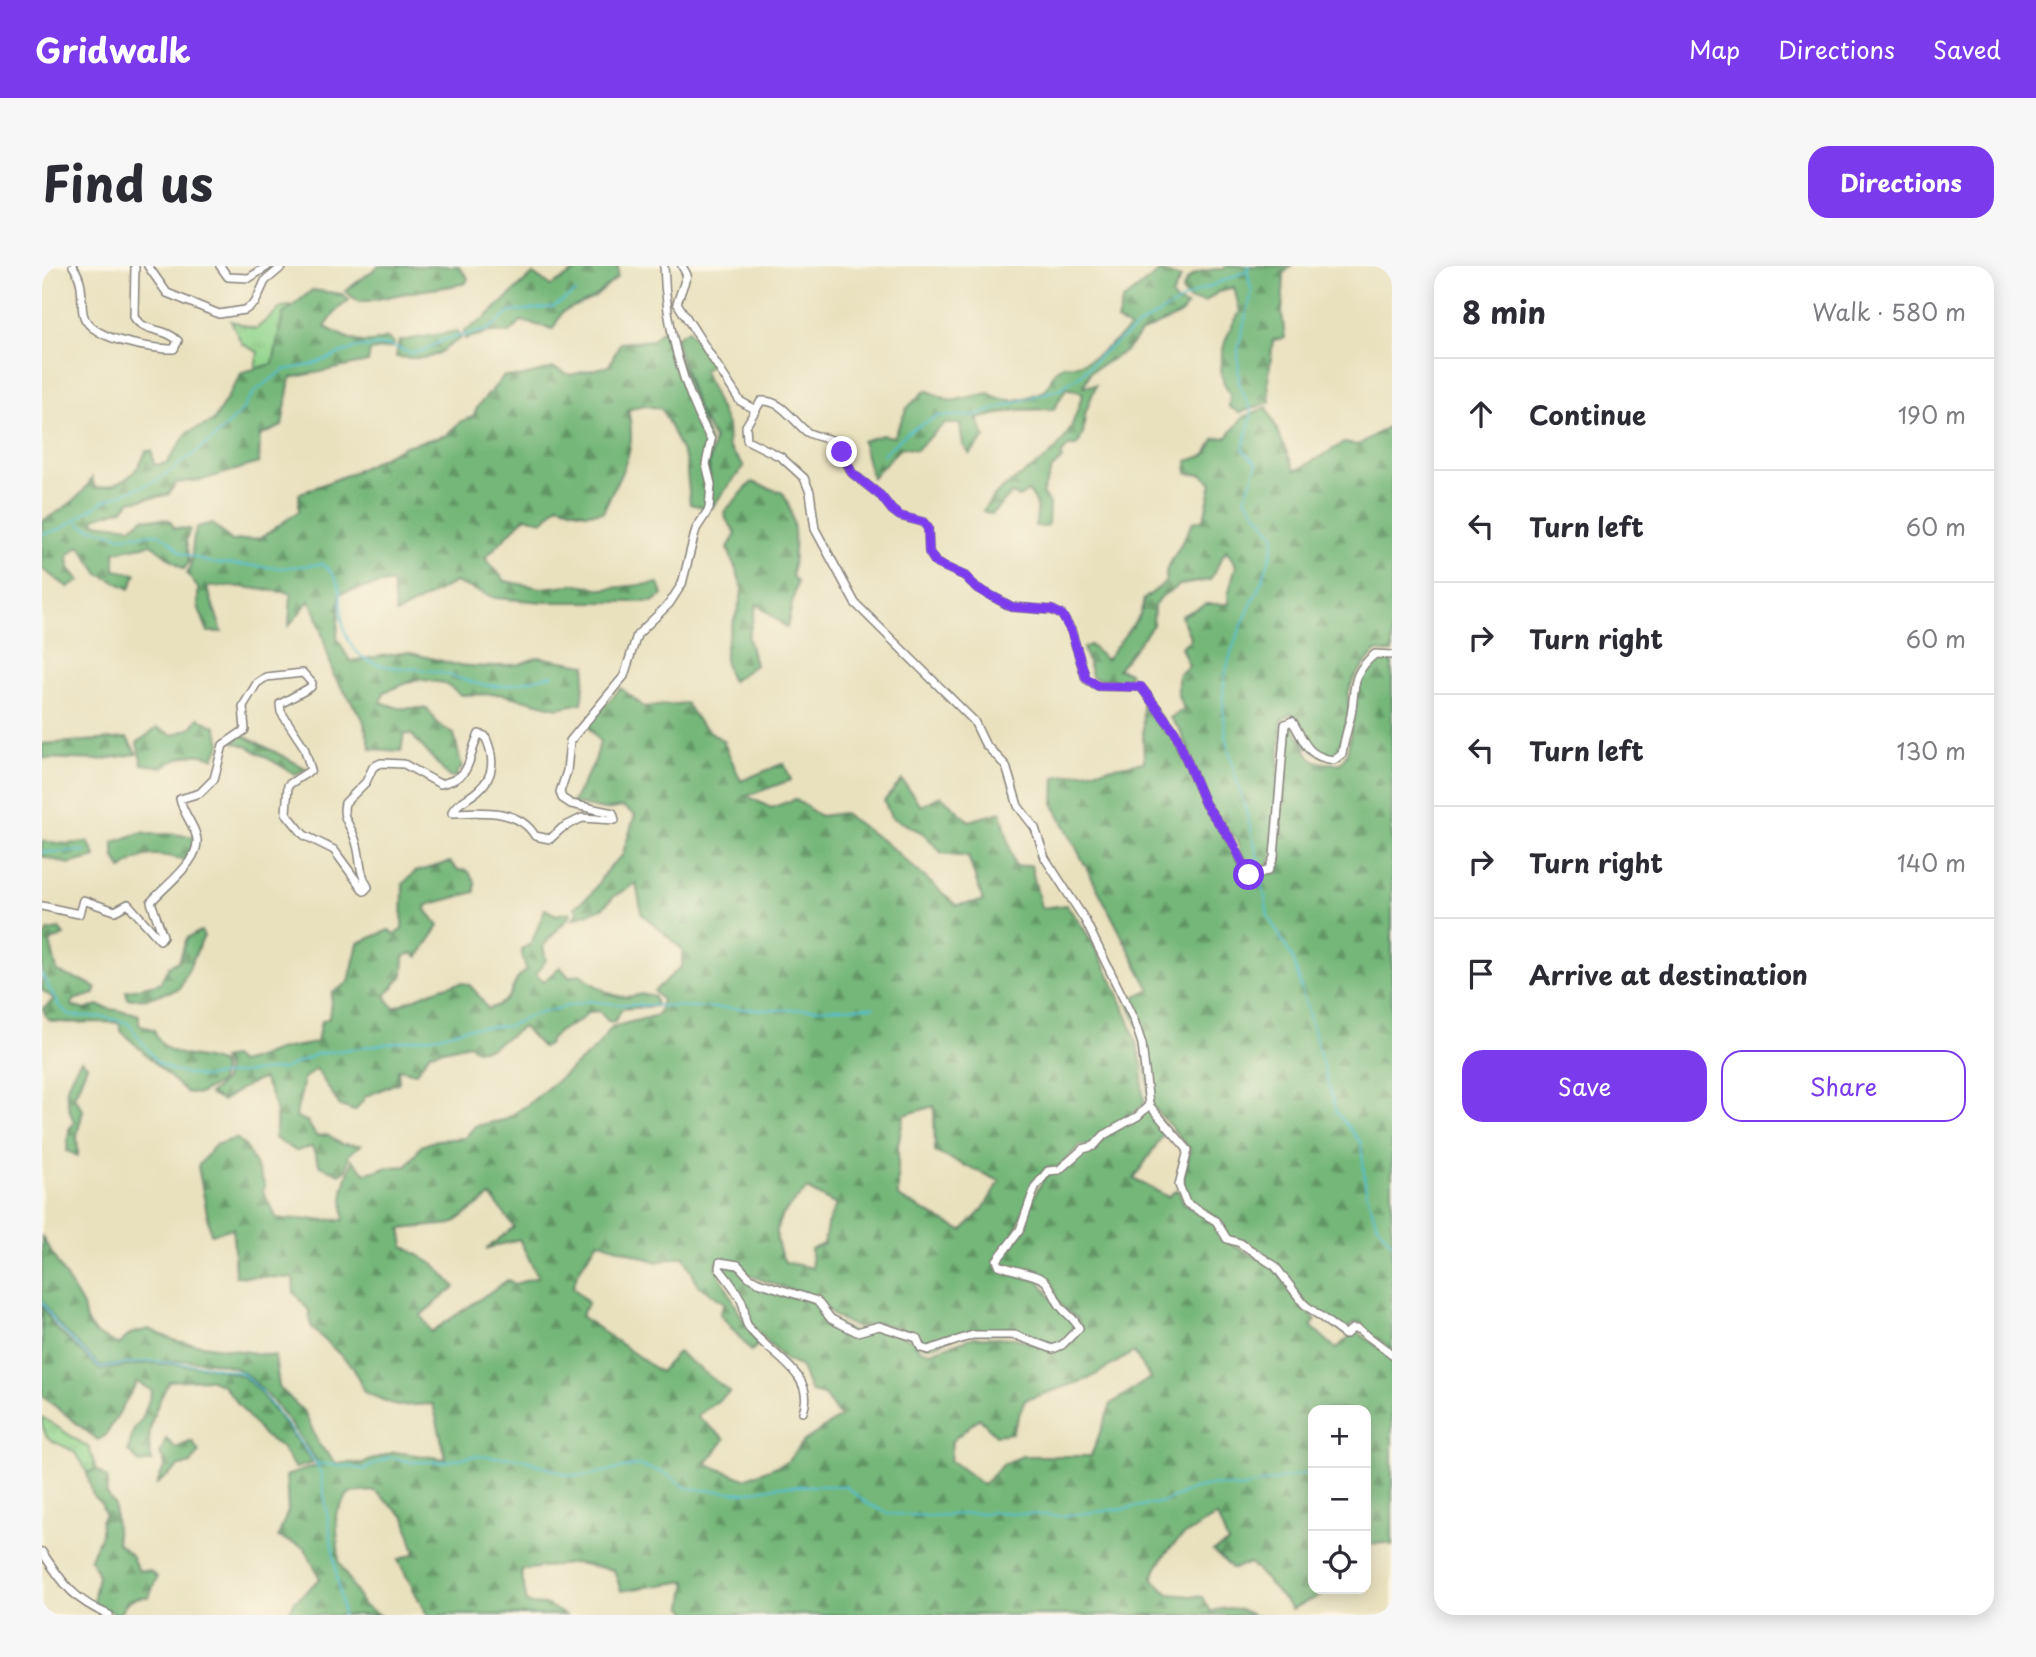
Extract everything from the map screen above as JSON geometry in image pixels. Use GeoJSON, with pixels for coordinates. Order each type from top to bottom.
{"type":"FeatureCollection","features":[{"type":"Feature","properties":{"kind":"street"},"geometry":{"type":"LineString","coordinates":[[74,266],[83,290],[83,312],[93,328],[117,340],[174,349],[178,341],[174,337],[166,331],[146,328],[134,317],[135,266]]}},
{"type":"Feature","properties":{"kind":"street"},"geometry":{"type":"LineString","coordinates":[[148,266],[167,293],[219,314],[245,310],[255,303],[265,281],[283,266]]}},
{"type":"Feature","properties":{"kind":"street"},"geometry":{"type":"LineString","coordinates":[[220,266],[228,277],[241,280],[268,266]]}},
{"type":"Feature","properties":{"kind":"street"},"geometry":{"type":"LineString","coordinates":[[42,906],[79,914],[83,900],[115,911],[128,904],[160,940],[163,936],[152,902],[186,867],[197,843],[197,836],[180,799],[200,793],[214,779],[223,745],[245,730],[243,706],[257,683],[266,677],[303,673],[312,683],[290,701],[280,704],[281,712],[288,718],[304,747],[311,770],[288,785],[286,813],[303,835],[334,850],[364,891],[368,887],[358,866],[355,836],[344,817],[345,803],[366,782],[373,767],[381,763],[404,764],[440,784],[460,779],[468,769],[479,734],[485,736],[491,755],[489,778],[480,790],[454,808],[452,813],[508,816],[528,824],[539,839],[550,839],[562,828],[582,818],[615,820],[613,813],[570,804],[562,798],[560,792],[567,771],[570,741],[579,727],[606,702],[624,676],[637,635],[668,604],[682,584],[696,529],[709,509],[711,484],[706,464],[712,440],[696,411],[667,317],[664,266]]}},
{"type":"Feature","properties":{"kind":"street"},"geometry":{"type":"LineString","coordinates":[[682,266],[687,275],[677,303],[740,401],[756,410]]}},
{"type":"Feature","properties":{"kind":"street"},"geometry":{"type":"LineString","coordinates":[[1392,656],[1376,654],[1364,663],[1350,695],[1351,713],[1342,754],[1334,760],[1314,755],[1303,745],[1293,720],[1285,724],[1274,857],[1268,871],[1249,875],[1232,841],[1205,804],[1175,732],[1141,687],[1098,686],[1086,678],[1071,631],[1062,615],[1052,610],[1012,607],[977,588],[965,576],[936,563],[929,552],[928,528],[923,522],[900,516],[892,510],[881,496],[852,473],[834,441],[805,430],[792,415],[766,400],[761,401],[746,426],[747,440],[780,457],[804,478],[810,492],[815,529],[855,603],[974,721],[985,744],[1006,766],[1018,806],[1035,828],[1045,858],[1085,920],[1134,1020],[1144,1057],[1149,1105],[1188,1150],[1180,1185],[1185,1203],[1216,1220],[1227,1239],[1240,1243],[1275,1266],[1317,1318],[1345,1335],[1352,1329],[1358,1329],[1392,1354]]}},
{"type":"Feature","properties":{"kind":"street"},"geometry":{"type":"LineString","coordinates":[[803,1412],[801,1379],[794,1368],[780,1360],[748,1326],[744,1305],[719,1268],[720,1262],[738,1265],[748,1277],[758,1282],[817,1300],[831,1318],[857,1332],[879,1326],[917,1338],[921,1348],[928,1350],[973,1335],[1015,1335],[1053,1349],[1062,1345],[1079,1328],[1075,1320],[1062,1309],[1048,1284],[1037,1276],[1018,1274],[999,1265],[997,1260],[1020,1230],[1035,1187],[1048,1171],[1059,1170],[1083,1149],[1094,1146],[1104,1135],[1138,1116],[1149,1105]]}},
{"type":"Feature","properties":{"kind":"street"},"geometry":{"type":"LineString","coordinates":[[42,1552],[72,1594],[109,1615]]}},
{"type":"Feature","properties":{"kind":"green space"},"geometry":{"type":"Polygon","coordinates":[[[379,266],[458,266],[468,278],[466,283],[459,285],[359,302],[345,291],[379,266]]]}},
{"type":"Feature","properties":{"kind":"green space"},"geometry":{"type":"Polygon","coordinates":[[[584,266],[618,266],[618,277],[594,298],[562,312],[553,329],[521,321],[509,333],[490,332],[465,339],[464,331],[485,318],[533,274],[551,286],[584,266]]]}},
{"type":"Feature","properties":{"kind":"green space"},"geometry":{"type":"Polygon","coordinates":[[[1226,266],[1291,266],[1284,273],[1282,313],[1285,338],[1273,340],[1268,383],[1270,402],[1240,413],[1229,407],[1230,394],[1225,385],[1221,364],[1225,342],[1240,312],[1234,287],[1218,292],[1205,302],[1189,300],[1182,291],[1188,279],[1198,272],[1224,269],[1226,266]]]}},
{"type":"Feature","properties":{"kind":"green space"},"geometry":{"type":"Polygon","coordinates":[[[1160,271],[1181,278],[1172,296],[1176,302],[1187,306],[1180,315],[1140,333],[1127,350],[1090,372],[1084,386],[1096,385],[1085,414],[1083,434],[1077,446],[1069,446],[1061,454],[1062,459],[1052,469],[1042,494],[1049,503],[1048,524],[1044,527],[1035,526],[1037,507],[1028,491],[1019,497],[1011,494],[992,514],[983,511],[1001,490],[1052,453],[1065,437],[1083,393],[1066,388],[1054,409],[1016,410],[977,419],[985,437],[970,454],[963,445],[960,424],[944,424],[916,450],[901,447],[872,478],[862,441],[882,435],[894,437],[907,408],[926,390],[951,401],[989,393],[1004,399],[1017,400],[1046,390],[1055,371],[1064,365],[1091,359],[1130,328],[1117,321],[1123,300],[1160,271]]]}},
{"type":"Feature","properties":{"kind":"green space"},"geometry":{"type":"Polygon","coordinates":[[[312,290],[342,294],[349,300],[337,310],[325,327],[362,342],[387,338],[394,343],[393,347],[370,351],[368,362],[290,378],[282,426],[260,436],[259,463],[202,480],[176,483],[168,495],[130,501],[123,509],[95,518],[94,523],[132,527],[144,518],[170,520],[174,528],[190,529],[186,540],[189,562],[184,569],[151,544],[115,552],[115,570],[136,574],[130,589],[99,574],[80,546],[68,555],[69,568],[80,581],[68,587],[42,569],[42,521],[77,498],[92,478],[95,488],[113,485],[127,478],[138,467],[146,451],[152,451],[154,465],[167,463],[188,432],[213,422],[242,372],[273,364],[283,314],[312,290]]]}},
{"type":"Feature","properties":{"kind":"green space"},"geometry":{"type":"Polygon","coordinates":[[[295,306],[283,314],[273,364],[255,369],[258,352],[242,344],[231,321],[256,329],[282,307],[295,306]]]}},
{"type":"Feature","properties":{"kind":"green space"},"geometry":{"type":"Polygon","coordinates":[[[667,326],[709,441],[706,508],[690,504],[686,461],[662,409],[643,405],[628,410],[631,425],[629,451],[603,512],[585,513],[558,505],[543,521],[525,517],[485,558],[505,581],[541,588],[578,584],[602,589],[659,583],[663,595],[652,602],[544,602],[495,598],[455,582],[396,614],[392,582],[340,593],[337,638],[350,661],[407,652],[457,665],[487,667],[520,664],[538,657],[586,665],[582,703],[558,708],[501,694],[461,695],[444,683],[417,679],[384,692],[381,702],[398,708],[427,708],[439,725],[454,734],[462,768],[457,772],[457,777],[449,777],[412,735],[404,734],[401,751],[371,749],[363,719],[334,676],[316,613],[309,601],[289,626],[291,593],[233,586],[207,587],[222,632],[208,632],[198,606],[198,588],[187,574],[197,527],[212,523],[232,541],[261,538],[299,511],[299,494],[354,472],[405,446],[447,435],[461,421],[473,417],[478,406],[504,376],[520,377],[554,368],[570,375],[609,366],[620,343],[652,340],[667,326]]]}},
{"type":"Feature","properties":{"kind":"green space"},"geometry":{"type":"Polygon","coordinates":[[[688,330],[712,365],[703,370],[727,425],[728,447],[744,466],[712,507],[709,465],[714,439],[697,408],[675,338],[688,330]]]}},
{"type":"Feature","properties":{"kind":"green space"},"geometry":{"type":"Polygon","coordinates":[[[457,331],[461,338],[432,356],[396,357],[399,341],[457,331]]]}},
{"type":"Feature","properties":{"kind":"green space"},"geometry":{"type":"Polygon","coordinates":[[[1267,407],[1295,471],[1344,443],[1358,445],[1392,424],[1392,653],[1376,651],[1354,678],[1348,694],[1349,713],[1340,753],[1332,758],[1323,757],[1305,745],[1299,719],[1291,714],[1282,720],[1272,856],[1266,869],[1251,870],[1236,839],[1208,802],[1180,730],[1170,718],[1184,709],[1178,696],[1178,675],[1189,666],[1181,647],[1191,639],[1181,616],[1206,604],[1229,604],[1228,595],[1236,565],[1226,550],[1210,580],[1180,585],[1162,596],[1154,606],[1153,625],[1118,669],[1130,673],[1127,683],[1093,678],[1083,648],[1090,645],[1106,660],[1140,615],[1144,599],[1166,582],[1166,571],[1193,522],[1204,519],[1212,483],[1203,475],[1187,473],[1187,461],[1206,455],[1214,439],[1227,437],[1243,417],[1267,407]]]}},
{"type":"Feature","properties":{"kind":"green space"},"geometry":{"type":"Polygon","coordinates":[[[752,482],[783,493],[788,503],[794,533],[792,576],[797,582],[787,628],[757,604],[748,637],[755,665],[732,681],[727,669],[726,646],[742,590],[728,548],[736,533],[726,519],[725,511],[752,482]]]}},
{"type":"Feature","properties":{"kind":"green space"},"geometry":{"type":"Polygon","coordinates":[[[1377,659],[1392,660],[1392,1350],[1355,1322],[1345,1332],[1323,1319],[1267,1258],[1243,1242],[1227,1237],[1216,1218],[1187,1201],[1182,1185],[1190,1149],[1150,1103],[1144,1042],[1128,1000],[1150,990],[1054,805],[1055,777],[1144,762],[1142,693],[1173,734],[1199,791],[1247,878],[1272,873],[1277,858],[1289,727],[1293,725],[1313,759],[1329,764],[1341,763],[1347,753],[1360,679],[1377,659]]]}},
{"type":"Feature","properties":{"kind":"green space"},"geometry":{"type":"Polygon","coordinates":[[[621,688],[644,707],[686,703],[700,724],[723,741],[741,781],[784,763],[791,780],[747,796],[771,808],[795,799],[820,816],[843,813],[887,844],[956,905],[983,901],[968,856],[942,853],[923,833],[891,817],[884,801],[902,780],[921,806],[941,796],[969,821],[1001,812],[1015,867],[1031,865],[1041,908],[1066,905],[1090,938],[1129,1021],[1142,1065],[1142,1091],[1145,1102],[1092,1145],[1080,1146],[1058,1167],[1047,1168],[1032,1189],[1014,1232],[994,1262],[997,1269],[1039,1280],[1075,1326],[1067,1337],[1059,1342],[1046,1343],[1013,1332],[968,1332],[935,1345],[923,1345],[919,1334],[879,1323],[857,1328],[834,1316],[817,1299],[748,1275],[738,1262],[718,1261],[716,1269],[747,1326],[760,1343],[751,1351],[720,1314],[725,1303],[698,1285],[684,1256],[657,1262],[598,1241],[578,1272],[573,1287],[588,1303],[581,1316],[660,1372],[678,1352],[730,1392],[697,1416],[725,1439],[706,1464],[745,1479],[787,1462],[803,1442],[840,1417],[824,1395],[811,1392],[800,1366],[785,1360],[750,1324],[746,1304],[722,1265],[738,1267],[748,1280],[780,1293],[817,1303],[831,1321],[857,1334],[879,1328],[916,1341],[919,1349],[930,1352],[974,1337],[1016,1338],[1055,1350],[1066,1346],[1081,1328],[1077,1318],[1063,1308],[1044,1277],[1017,1271],[1000,1261],[1024,1230],[1030,1203],[1044,1178],[1050,1172],[1062,1171],[1085,1150],[1097,1147],[1105,1136],[1139,1117],[1148,1108],[1166,1130],[1134,1179],[1168,1197],[1177,1189],[1186,1206],[1214,1221],[1225,1241],[1274,1267],[1302,1307],[1316,1320],[1311,1326],[1336,1349],[1356,1331],[1392,1357],[1392,1546],[1387,1543],[1371,1544],[1371,1405],[1308,1405],[1308,1594],[1324,1594],[1292,1609],[1250,1563],[1233,1569],[1213,1551],[1228,1543],[1217,1516],[1170,1548],[1152,1579],[1169,1594],[1203,1597],[1211,1612],[1232,1608],[1253,1615],[690,1615],[683,1606],[687,1581],[621,1591],[614,1570],[576,1563],[521,1570],[527,1604],[547,1605],[565,1615],[427,1615],[398,1560],[415,1553],[405,1517],[375,1491],[349,1493],[336,1514],[339,1562],[363,1605],[379,1615],[287,1615],[295,1601],[320,1579],[305,1548],[278,1537],[288,1511],[286,1476],[318,1465],[317,1461],[265,1392],[244,1373],[231,1366],[214,1362],[174,1361],[100,1366],[57,1323],[42,1300],[42,1237],[83,1306],[86,1321],[96,1334],[119,1345],[130,1334],[149,1329],[176,1341],[275,1356],[279,1387],[305,1413],[319,1445],[336,1463],[362,1463],[394,1452],[446,1459],[433,1404],[397,1406],[364,1392],[353,1367],[312,1328],[309,1311],[294,1292],[293,1278],[235,1276],[233,1228],[211,1234],[198,1166],[215,1145],[236,1138],[246,1147],[265,1185],[263,1191],[277,1219],[344,1220],[343,1191],[352,1160],[366,1173],[407,1166],[421,1146],[437,1140],[465,1138],[475,1126],[504,1120],[527,1105],[596,1048],[612,1027],[658,1015],[662,1000],[654,991],[682,966],[682,949],[642,914],[636,883],[613,897],[603,908],[573,919],[578,912],[575,907],[591,894],[609,867],[622,856],[635,815],[623,807],[604,810],[572,803],[595,761],[600,742],[587,724],[621,688]],[[934,1106],[904,1115],[898,1145],[898,1197],[962,1231],[983,1209],[1000,1181],[935,1152],[934,1106]],[[807,1189],[779,1222],[777,1239],[785,1262],[812,1268],[811,1249],[824,1244],[827,1225],[836,1205],[807,1189]],[[491,1196],[452,1224],[401,1229],[404,1246],[436,1266],[455,1287],[421,1315],[431,1332],[508,1280],[515,1284],[538,1277],[519,1239],[486,1249],[514,1227],[491,1196]],[[1134,1352],[1088,1379],[1025,1400],[1012,1433],[996,1435],[979,1418],[952,1441],[950,1460],[983,1485],[1003,1464],[1023,1456],[1091,1456],[1111,1404],[1150,1378],[1134,1352]]]}},
{"type":"Feature","properties":{"kind":"green space"},"geometry":{"type":"Polygon","coordinates":[[[198,718],[216,727],[221,743],[214,758],[188,756],[164,767],[142,764],[137,743],[157,728],[173,735],[191,728],[198,718]]]}},
{"type":"Feature","properties":{"kind":"green space"},"geometry":{"type":"Polygon","coordinates":[[[243,735],[307,769],[295,774],[248,747],[232,741],[243,735]]]}},
{"type":"Feature","properties":{"kind":"green space"},"geometry":{"type":"Polygon","coordinates":[[[127,738],[137,754],[98,760],[42,758],[42,744],[127,738]]]}},
{"type":"Feature","properties":{"kind":"green space"},"geometry":{"type":"Polygon","coordinates":[[[142,832],[194,836],[195,843],[185,860],[168,856],[145,856],[122,869],[114,857],[114,842],[142,832]]]}},
{"type":"Feature","properties":{"kind":"green space"},"geometry":{"type":"Polygon","coordinates":[[[42,841],[66,844],[88,842],[96,857],[68,864],[42,856],[42,841]]]}},
{"type":"Feature","properties":{"kind":"green space"},"geometry":{"type":"Polygon","coordinates":[[[450,862],[457,870],[468,871],[475,882],[475,892],[427,905],[426,910],[439,926],[418,957],[411,953],[404,957],[403,975],[385,996],[394,1008],[430,992],[461,983],[473,988],[488,1009],[505,1001],[516,981],[526,971],[521,949],[531,944],[545,909],[556,915],[571,914],[543,946],[546,960],[536,974],[543,982],[560,967],[569,977],[580,974],[614,995],[654,996],[656,1006],[622,1009],[614,1022],[608,1021],[599,1011],[588,1012],[542,1047],[523,1027],[490,1048],[476,1050],[469,1044],[430,1053],[416,1073],[398,1069],[399,1082],[366,1096],[355,1111],[340,1106],[316,1069],[303,1079],[296,1117],[307,1121],[316,1136],[328,1135],[341,1144],[361,1145],[349,1154],[346,1170],[340,1174],[320,1166],[312,1147],[296,1151],[274,1138],[275,1108],[263,1079],[247,1085],[222,1101],[209,1094],[226,1075],[222,1059],[232,1057],[239,1063],[277,1050],[317,1042],[321,1022],[329,1018],[332,993],[349,982],[358,943],[389,930],[394,934],[402,930],[403,884],[415,872],[450,862]]]}},
{"type":"Feature","properties":{"kind":"green space"},"geometry":{"type":"Polygon","coordinates":[[[59,929],[64,935],[50,942],[57,971],[96,989],[95,994],[73,1000],[72,1006],[85,1010],[98,1005],[139,1015],[139,1024],[154,1030],[159,1040],[173,1052],[222,1064],[223,1072],[219,1083],[199,1094],[186,1092],[121,1031],[119,1023],[60,1022],[48,1019],[43,1009],[54,999],[42,990],[42,940],[48,931],[59,929]]]}},
{"type":"Feature","properties":{"kind":"green space"},"geometry":{"type":"Polygon","coordinates":[[[201,931],[204,936],[179,989],[148,998],[128,999],[126,991],[160,983],[169,966],[179,961],[187,938],[201,931]]]}},
{"type":"Feature","properties":{"kind":"green space"},"geometry":{"type":"Polygon","coordinates":[[[81,1060],[87,1065],[74,1097],[83,1110],[77,1135],[78,1156],[67,1151],[69,1129],[74,1123],[67,1090],[81,1060]]]}},
{"type":"Feature","properties":{"kind":"green space"},"geometry":{"type":"Polygon","coordinates":[[[42,1305],[55,1327],[100,1370],[150,1363],[212,1367],[243,1376],[259,1391],[313,1463],[295,1468],[280,1446],[263,1435],[223,1385],[208,1379],[169,1381],[150,1430],[152,1461],[140,1463],[128,1451],[134,1429],[142,1419],[152,1391],[137,1382],[106,1435],[98,1440],[42,1396],[42,1305]]]}},
{"type":"Feature","properties":{"kind":"green space"},"geometry":{"type":"Polygon","coordinates":[[[42,1417],[89,1448],[96,1469],[87,1473],[75,1453],[52,1441],[45,1433],[42,1417]]]}},
{"type":"Feature","properties":{"kind":"green space"},"geometry":{"type":"Polygon","coordinates":[[[166,1439],[176,1448],[192,1441],[199,1452],[191,1464],[180,1466],[157,1484],[165,1464],[160,1454],[166,1439]]]}},
{"type":"Feature","properties":{"kind":"green space"},"geometry":{"type":"Polygon","coordinates":[[[96,1469],[108,1479],[106,1493],[114,1504],[117,1543],[131,1555],[138,1570],[150,1571],[157,1577],[149,1597],[130,1600],[119,1615],[93,1603],[98,1575],[90,1558],[101,1535],[101,1521],[105,1514],[101,1503],[93,1496],[87,1473],[96,1469]]]}},
{"type":"Feature","properties":{"kind":"waterway"},"geometry":{"type":"LineString","coordinates":[[1249,266],[1247,271],[1252,292],[1238,348],[1239,384],[1252,412],[1243,450],[1257,464],[1245,498],[1275,535],[1264,576],[1230,655],[1223,697],[1227,740],[1260,869]]}},
{"type":"Feature","properties":{"kind":"waterway"},"geometry":{"type":"LineString","coordinates":[[883,454],[908,432],[938,416],[973,416],[1061,388],[1081,375],[1102,353],[1143,323],[1196,292],[1247,271]]}},
{"type":"Feature","properties":{"kind":"waterway"},"geometry":{"type":"LineString","coordinates":[[42,534],[61,529],[104,501],[158,480],[212,440],[239,414],[255,391],[284,370],[311,365],[355,348],[388,345],[411,353],[423,351],[443,340],[487,330],[511,312],[553,307],[576,292]]}},
{"type":"Feature","properties":{"kind":"waterway"},"geometry":{"type":"LineString","coordinates":[[78,521],[82,526],[120,536],[158,534],[180,552],[211,563],[281,568],[322,564],[331,572],[340,589],[343,627],[347,637],[355,650],[375,664],[437,672],[492,686],[553,675]]}},
{"type":"Feature","properties":{"kind":"waterway"},"geometry":{"type":"LineString","coordinates":[[42,852],[86,851]]}},
{"type":"Feature","properties":{"kind":"waterway"},"geometry":{"type":"LineString","coordinates":[[1261,875],[1268,916],[1293,959],[1336,1112],[1361,1143],[1366,1191],[1377,1224],[1392,1244]]}},
{"type":"Feature","properties":{"kind":"waterway"},"geometry":{"type":"LineString","coordinates":[[42,975],[59,1006],[71,1016],[105,1017],[128,1023],[157,1062],[174,1071],[203,1077],[283,1069],[317,1054],[439,1036],[467,1028],[509,1026],[532,1015],[589,1001],[776,1010],[874,1007]]}},
{"type":"Feature","properties":{"kind":"waterway"},"geometry":{"type":"LineString","coordinates":[[42,1301],[56,1324],[100,1368],[149,1361],[210,1366],[242,1373],[259,1389],[316,1463],[321,1474],[343,1615]]}},
{"type":"Feature","properties":{"kind":"waterway"},"geometry":{"type":"LineString","coordinates":[[316,1463],[365,1469],[389,1457],[412,1462],[442,1462],[473,1456],[519,1458],[568,1475],[584,1476],[639,1465],[666,1474],[687,1488],[715,1491],[743,1493],[781,1486],[845,1486],[868,1504],[890,1514],[929,1516],[998,1512],[1059,1516],[1130,1508],[1164,1502],[1194,1489],[1215,1485],[1240,1488],[1308,1473]]}},
{"type":"Feature","properties":{"kind":"route"},"geometry":{"type":"LineString","coordinates":[[842,452],[852,473],[881,496],[892,510],[900,516],[923,522],[928,528],[929,552],[936,563],[965,576],[977,588],[1012,607],[1052,610],[1062,615],[1071,631],[1077,657],[1086,678],[1098,686],[1141,687],[1150,696],[1175,732],[1205,804],[1232,841],[1249,875]]}}]}
